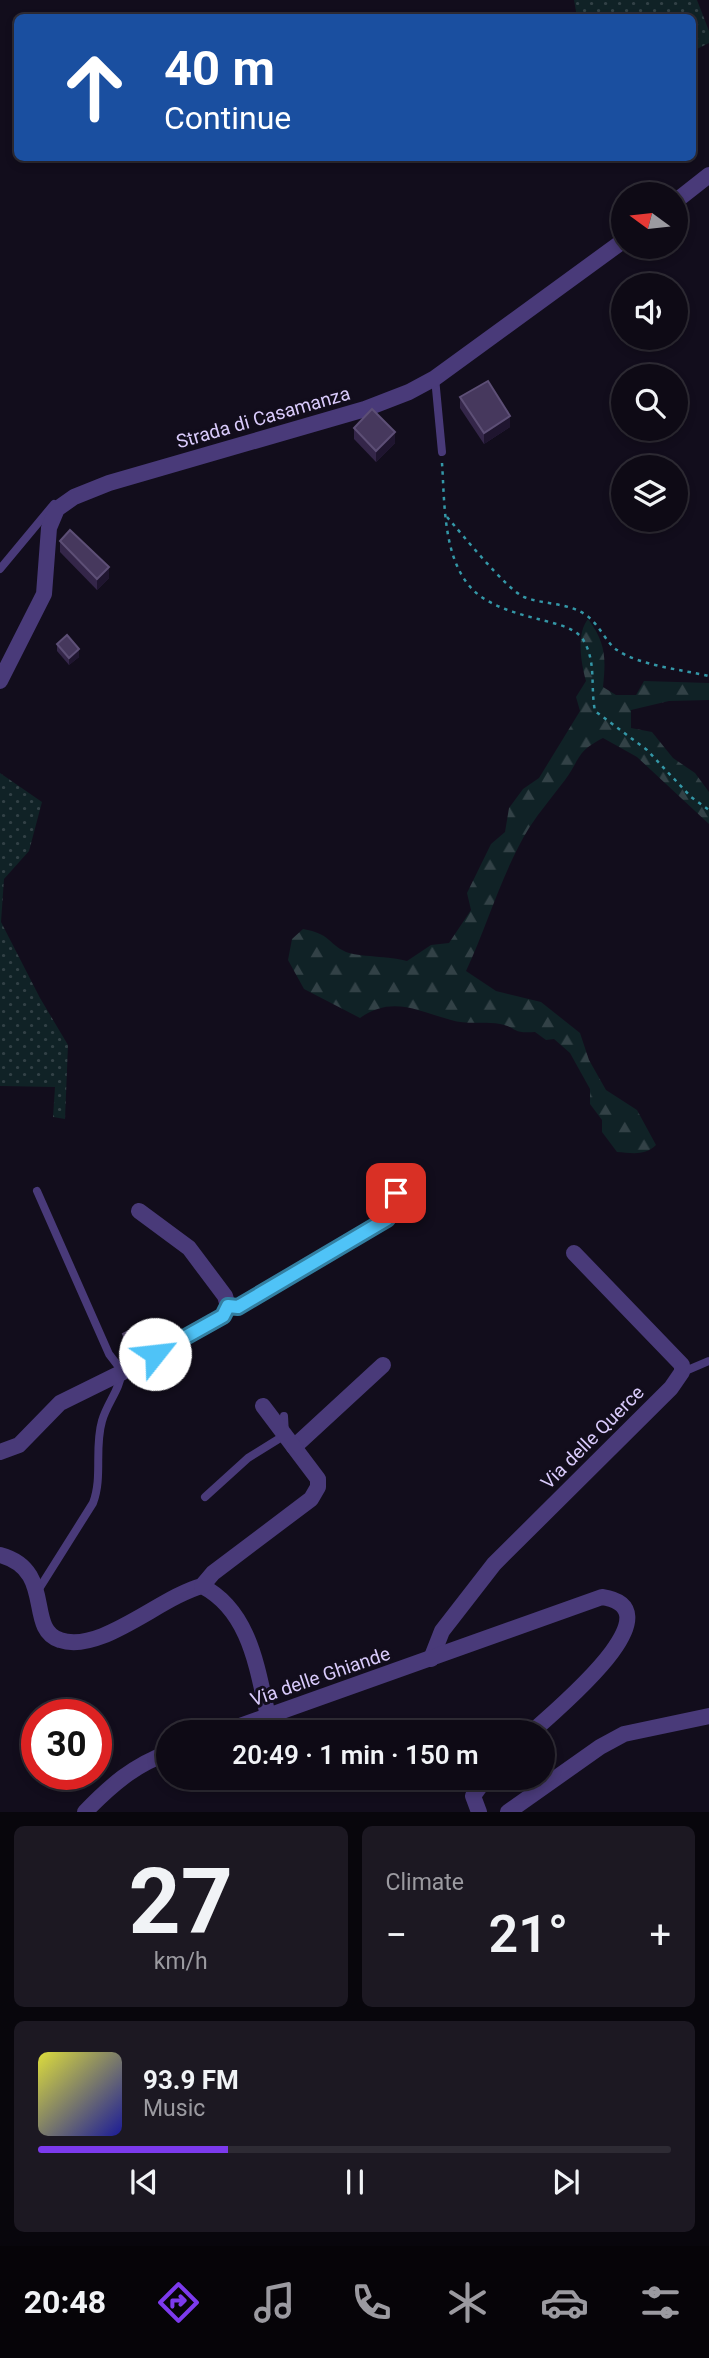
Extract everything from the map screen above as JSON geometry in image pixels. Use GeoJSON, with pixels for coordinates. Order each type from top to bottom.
{"type":"FeatureCollection","features":[{"type":"Feature","properties":{"kind":"street"},"geometry":{"type":"LineString","coordinates":[[688,192],[709,175]]}},
{"type":"Feature","properties":{"kind":"street","name":"Strada di Casamanza"},"geometry":{"type":"LineString","coordinates":[[0,681],[44,594],[49,527],[57,509],[74,497],[109,483],[365,409],[409,393],[435,378],[611,250]]}},
{"type":"Feature","properties":{"kind":"street"},"geometry":{"type":"LineString","coordinates":[[0,1452],[19,1445],[60,1403],[223,1316],[228,1306],[225,1296],[189,1248],[139,1211]]}},
{"type":"Feature","properties":{"kind":"street"},"geometry":{"type":"LineString","coordinates":[[574,1253],[682,1365],[682,1373]]}},
{"type":"Feature","properties":{"kind":"street"},"geometry":{"type":"LineString","coordinates":[[290,1441],[383,1365]]}},
{"type":"Feature","properties":{"kind":"street","name":"Via delle Querce"},"geometry":{"type":"LineString","coordinates":[[431,1659],[442,1631],[494,1564],[671,1388],[682,1373]]}},
{"type":"Feature","properties":{"kind":"street"},"geometry":{"type":"LineString","coordinates":[[0,1555],[17,1560],[31,1574],[39,1611],[47,1628],[57,1640],[76,1644],[94,1641],[182,1592],[202,1586],[213,1573],[311,1499],[318,1487],[318,1479],[263,1406]]}},
{"type":"Feature","properties":{"kind":"street"},"geometry":{"type":"LineString","coordinates":[[202,1586],[229,1606],[252,1647],[268,1716]]}},
{"type":"Feature","properties":{"kind":"street","name":"Via delle Ghiande"},"geometry":{"type":"LineString","coordinates":[[257,1720],[602,1598],[615,1599],[625,1606],[629,1620],[617,1648],[544,1720]]}},
{"type":"Feature","properties":{"kind":"street"},"geometry":{"type":"LineString","coordinates":[[508,1812],[600,1747],[624,1734],[709,1716]]}},
{"type":"Feature","properties":{"kind":"street"},"geometry":{"type":"LineString","coordinates":[[85,1812],[114,1783],[156,1759]]}},
{"type":"Feature","properties":{"kind":"street"},"geometry":{"type":"LineString","coordinates":[[475,1811],[473,1796],[477,1790]]}},
{"type":"Feature","properties":{"kind":"lane"},"geometry":{"type":"LineString","coordinates":[[435,378],[442,452]]}},
{"type":"Feature","properties":{"kind":"lane"},"geometry":{"type":"LineString","coordinates":[[0,569],[53,504],[74,497]]}},
{"type":"Feature","properties":{"kind":"lane"},"geometry":{"type":"LineString","coordinates":[[37,1191],[108,1354],[122,1371],[121,1382],[102,1419],[98,1440],[98,1490],[37,1592]]}},
{"type":"Feature","properties":{"kind":"lane"},"geometry":{"type":"LineString","coordinates":[[228,1306],[238,1307],[387,1219],[399,1201],[396,1193]]}},
{"type":"Feature","properties":{"kind":"lane"},"geometry":{"type":"LineString","coordinates":[[682,1373],[709,1361]]}},
{"type":"Feature","properties":{"kind":"lane"},"geometry":{"type":"LineString","coordinates":[[205,1497],[248,1458],[290,1441],[284,1416]]}},
{"type":"Feature","properties":{"kind":"path"},"geometry":{"type":"LineString","coordinates":[[442,452],[449,539],[461,574],[480,597],[506,611],[566,627],[580,635],[593,666],[591,690],[595,711],[647,750],[691,797],[709,810]]}},
{"type":"Feature","properties":{"kind":"path"},"geometry":{"type":"LineString","coordinates":[[447,517],[524,597],[563,605],[585,614],[605,634],[614,649],[627,656],[709,676]]}},
{"type":"Feature","properties":{"kind":"green space"},"geometry":{"type":"Polygon","coordinates":[[[574,0],[697,0],[709,31],[709,43],[696,50],[696,14],[576,14],[574,0]]]}},
{"type":"Feature","properties":{"kind":"green space"},"geometry":{"type":"Polygon","coordinates":[[[588,619],[603,651],[603,687],[616,695],[636,695],[644,681],[709,683],[709,700],[669,701],[631,710],[631,728],[652,732],[673,758],[695,773],[709,792],[709,824],[637,757],[603,738],[594,743],[580,756],[519,845],[466,971],[496,991],[541,1002],[580,1033],[589,1060],[606,1090],[637,1110],[656,1145],[638,1153],[617,1152],[602,1132],[602,1120],[590,1104],[590,1089],[570,1053],[554,1039],[546,1040],[535,1032],[518,1031],[500,1024],[457,1021],[405,1007],[383,1007],[360,1018],[304,989],[288,960],[292,939],[303,929],[319,933],[351,954],[407,961],[431,945],[449,943],[471,910],[467,893],[491,844],[505,832],[509,808],[523,789],[539,778],[580,711],[576,697],[586,681],[581,640],[588,619]]]}},
{"type":"Feature","properties":{"kind":"green space"},"geometry":{"type":"Polygon","coordinates":[[[0,773],[42,802],[29,851],[4,879],[1,922],[40,998],[68,1045],[65,1119],[53,1117],[55,1087],[0,1086],[0,773]]]}},
{"type":"Feature","properties":{"kind":"building"},"geometry":{"type":"Polygon","coordinates":[[[488,381],[510,416],[484,433],[460,397],[488,381]]]}},
{"type":"Feature","properties":{"kind":"building"},"geometry":{"type":"Polygon","coordinates":[[[372,409],[395,432],[376,451],[354,428],[372,409]]]}},
{"type":"Feature","properties":{"kind":"building"},"geometry":{"type":"Polygon","coordinates":[[[70,530],[109,567],[97,579],[60,541],[70,530]]]}},
{"type":"Feature","properties":{"kind":"building"},"geometry":{"type":"Polygon","coordinates":[[[67,635],[79,649],[69,658],[57,644],[67,635]]]}},
{"type":"Feature","properties":{"kind":"building"},"geometry":{"type":"Polygon","coordinates":[[[134,1328],[138,1338],[128,1344],[123,1334],[134,1328]]]}},
{"type":"Feature","properties":{"kind":"route"},"geometry":{"type":"LineString","coordinates":[[155,1354],[223,1316],[228,1306],[238,1307],[387,1219],[395,1211],[399,1201],[396,1193]]}}]}
